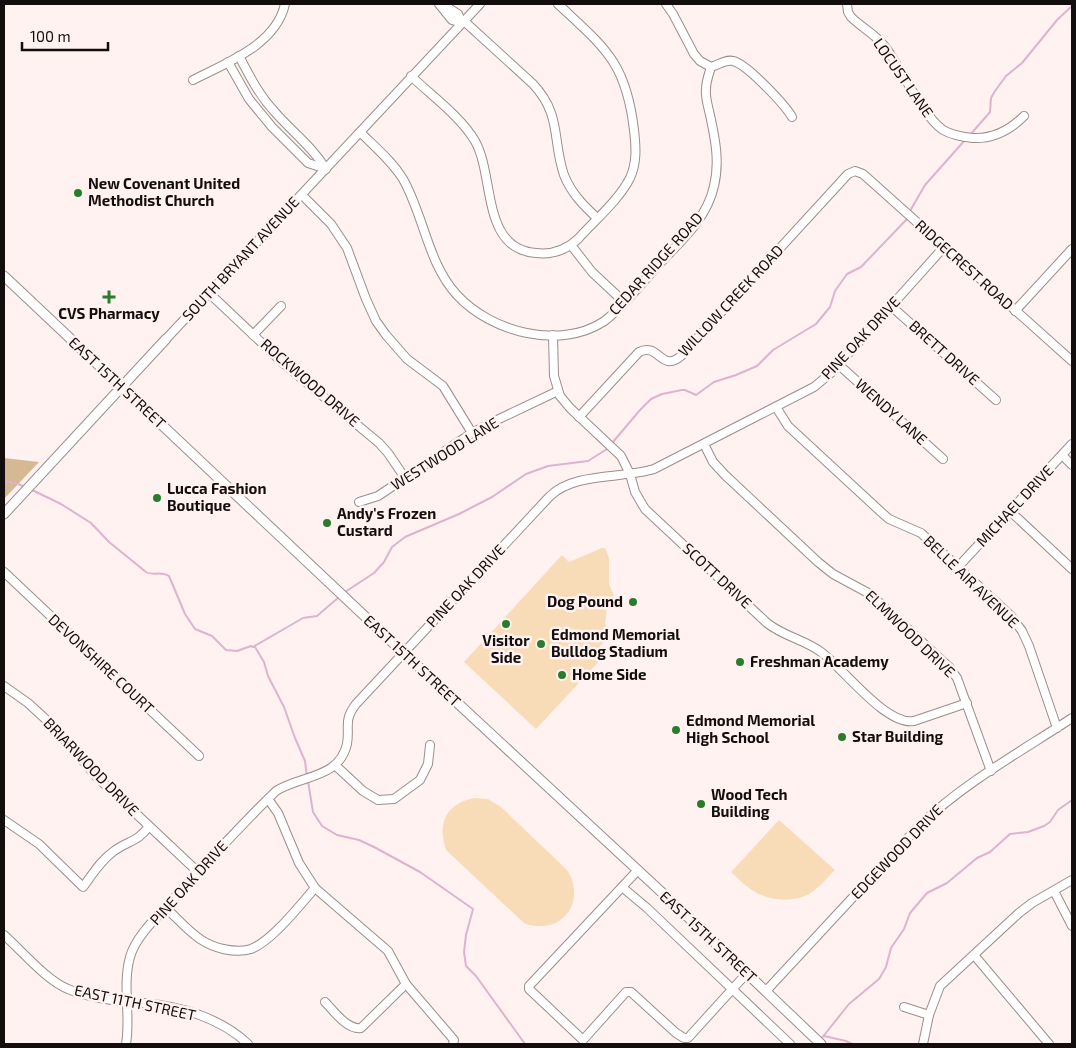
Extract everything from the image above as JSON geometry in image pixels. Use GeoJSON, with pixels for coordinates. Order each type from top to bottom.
{"type":"FeatureCollection","features":[{"type":"Feature","properties":{"kind":"main road","name":"EAST 15TH STREET"},"geometry":{"type":"LineString","coordinates":[[4,276],[821,1044]]}},
{"type":"Feature","properties":{"kind":"main road","name":"SOUTH BRYANT AVENUE"},"geometry":{"type":"LineString","coordinates":[[4,514],[166,339]]}},
{"type":"Feature","properties":{"kind":"street"},"geometry":{"type":"LineString","coordinates":[[193,80],[239,56],[268,34],[277,23],[285,4]]}},
{"type":"Feature","properties":{"kind":"street"},"geometry":{"type":"LineString","coordinates":[[440,4],[458,14],[463,22],[541,94],[553,117],[564,175],[577,198],[597,218]]}},
{"type":"Feature","properties":{"kind":"street","name":"SOUTH BRYANT AVENUE"},"geometry":{"type":"LineString","coordinates":[[166,339],[480,4]]}},
{"type":"Feature","properties":{"kind":"street"},"geometry":{"type":"LineString","coordinates":[[411,76],[466,127],[474,139],[482,159],[495,220],[504,237],[519,249],[533,253],[552,253],[571,245],[624,188],[630,177],[636,153],[630,104],[626,88],[613,60],[603,46],[558,4]]}},
{"type":"Feature","properties":{"kind":"street"},"geometry":{"type":"LineString","coordinates":[[666,4],[700,62],[711,67],[729,60],[740,64],[781,101],[792,117]]}},
{"type":"Feature","properties":{"kind":"street","name":"LOCUST LANE"},"geometry":{"type":"LineString","coordinates":[[847,4],[851,18],[882,43],[927,112],[937,125],[944,130],[956,136],[966,138],[989,137],[1013,127],[1024,116]]}},
{"type":"Feature","properties":{"kind":"street"},"geometry":{"type":"LineString","coordinates":[[239,56],[258,90],[274,111],[316,154],[326,169]]}},
{"type":"Feature","properties":{"kind":"street"},"geometry":{"type":"LineString","coordinates":[[228,62],[249,99],[272,127],[308,163],[326,169]]}},
{"type":"Feature","properties":{"kind":"street","name":"CEDAR RIDGE ROAD"},"geometry":{"type":"LineString","coordinates":[[360,132],[390,161],[402,178],[438,265],[456,294],[479,314],[495,323],[530,333],[553,335],[578,332],[592,328],[612,315],[694,227],[709,202],[716,175],[717,159],[706,91],[706,81],[711,67]]}},
{"type":"Feature","properties":{"kind":"street","name":"RIDGECREST ROAD"},"geometry":{"type":"LineString","coordinates":[[855,171],[863,174],[1072,362]]}},
{"type":"Feature","properties":{"kind":"street","name":"WILLOW CREEK ROAD"},"geometry":{"type":"LineString","coordinates":[[579,417],[639,352],[644,349],[652,350],[663,360],[669,362],[681,356],[848,174],[855,171]]}},
{"type":"Feature","properties":{"kind":"street"},"geometry":{"type":"LineString","coordinates":[[302,195],[331,224],[347,248],[376,321],[407,359],[442,386],[472,433]]}},
{"type":"Feature","properties":{"kind":"street"},"geometry":{"type":"LineString","coordinates":[[571,245],[592,272],[624,302]]}},
{"type":"Feature","properties":{"kind":"street","name":"PINE OAK DRIVE"},"geometry":{"type":"LineString","coordinates":[[126,1044],[126,1002],[130,955],[142,935],[198,872],[276,791],[291,783],[316,777],[336,766],[347,742],[348,719],[353,708],[554,492],[563,486],[579,481],[640,473],[660,466],[814,387],[838,365],[944,247]]}},
{"type":"Feature","properties":{"kind":"street"},"geometry":{"type":"LineString","coordinates":[[1016,311],[1072,249]]}},
{"type":"Feature","properties":{"kind":"street","name":"ROCKWOOD DRIVE"},"geometry":{"type":"LineString","coordinates":[[209,293],[283,363],[379,443],[388,452],[405,478]]}},
{"type":"Feature","properties":{"kind":"street"},"geometry":{"type":"LineString","coordinates":[[254,335],[281,306]]}},
{"type":"Feature","properties":{"kind":"street","name":"BRETT DRIVE"},"geometry":{"type":"LineString","coordinates":[[891,306],[996,400]]}},
{"type":"Feature","properties":{"kind":"street","name":"SCOTT DRIVE"},"geometry":{"type":"LineString","coordinates":[[553,335],[554,376],[558,392],[566,404],[621,456],[630,474],[635,492],[645,509],[753,610],[775,629],[824,654],[894,718],[903,722],[911,722],[967,703]]}},
{"type":"Feature","properties":{"kind":"street","name":"WENDY LANE"},"geometry":{"type":"LineString","coordinates":[[838,365],[943,459]]}},
{"type":"Feature","properties":{"kind":"street","name":"WESTWOOD LANE"},"geometry":{"type":"LineString","coordinates":[[359,502],[378,496],[472,433],[558,392]]}},
{"type":"Feature","properties":{"kind":"street","name":"BELLE AIR AVENUE"},"geometry":{"type":"LineString","coordinates":[[776,407],[788,426],[886,517],[921,533],[1011,616],[1022,630],[1057,728]]}},
{"type":"Feature","properties":{"kind":"street","name":"ELMWOOD DRIVE"},"geometry":{"type":"LineString","coordinates":[[704,444],[713,462],[724,475],[818,562],[833,574],[870,594],[949,667],[957,678],[991,770]]}},
{"type":"Feature","properties":{"kind":"street","name":"MICHAEL DRIVE"},"geometry":{"type":"LineString","coordinates":[[958,567],[1072,444]]}},
{"type":"Feature","properties":{"kind":"street"},"geometry":{"type":"LineString","coordinates":[[1062,455],[1072,465]]}},
{"type":"Feature","properties":{"kind":"street"},"geometry":{"type":"LineString","coordinates":[[1010,511],[1072,569]]}},
{"type":"Feature","properties":{"kind":"street","name":"DEVONSHIRE COURT"},"geometry":{"type":"LineString","coordinates":[[4,572],[199,756]]}},
{"type":"Feature","properties":{"kind":"street","name":"BRIARWOOD DRIVE"},"geometry":{"type":"LineString","coordinates":[[4,686],[28,703],[52,725],[96,776],[198,872]]}},
{"type":"Feature","properties":{"kind":"street","name":"EDGEWOOD DRIVE"},"geometry":{"type":"LineString","coordinates":[[766,991],[919,826],[950,799],[991,770],[1072,718]]}},
{"type":"Feature","properties":{"kind":"street"},"geometry":{"type":"LineString","coordinates":[[336,766],[364,791],[378,800],[394,799],[420,780],[428,764],[430,745]]}},
{"type":"Feature","properties":{"kind":"street"},"geometry":{"type":"LineString","coordinates":[[268,799],[278,814],[299,863],[315,888],[384,946],[396,963],[406,984],[426,1009],[450,1033],[454,1040],[453,1044]]}},
{"type":"Feature","properties":{"kind":"street"},"geometry":{"type":"LineString","coordinates":[[4,820],[39,844],[83,887],[96,869],[112,853],[143,835],[149,826]]}},
{"type":"Feature","properties":{"kind":"street"},"geometry":{"type":"LineString","coordinates":[[638,870],[529,986],[529,989],[583,1040],[626,992],[631,992],[676,1033],[684,1038],[688,1038],[747,973]]}},
{"type":"Feature","properties":{"kind":"street"},"geometry":{"type":"LineString","coordinates":[[923,1044],[929,1015],[940,986],[1032,903],[1072,880]]}},
{"type":"Feature","properties":{"kind":"street"},"geometry":{"type":"LineString","coordinates":[[622,887],[790,1044]]}},
{"type":"Feature","properties":{"kind":"street"},"geometry":{"type":"LineString","coordinates":[[166,908],[199,939],[214,947],[227,950],[250,949],[272,935],[315,888]]}},
{"type":"Feature","properties":{"kind":"street"},"geometry":{"type":"LineString","coordinates":[[1054,891],[1072,926]]}},
{"type":"Feature","properties":{"kind":"street","name":"EAST 11TH STREET"},"geometry":{"type":"LineString","coordinates":[[4,935],[48,976],[66,989],[126,1002],[145,1003],[178,1009],[198,1015],[232,1031],[248,1044]]}},
{"type":"Feature","properties":{"kind":"street"},"geometry":{"type":"LineString","coordinates":[[974,955],[1049,1044]]}},
{"type":"Feature","properties":{"kind":"street"},"geometry":{"type":"LineString","coordinates":[[325,1002],[349,1026],[356,1029],[361,1028],[406,984]]}},
{"type":"Feature","properties":{"kind":"street"},"geometry":{"type":"LineString","coordinates":[[904,1007],[929,1015]]}},
{"type":"Feature","properties":{"kind":"shaded area"},"geometry":{"type":"Polygon","coordinates":[[[4,458],[39,462],[4,499],[4,458]]]}},
{"type":"Feature","properties":{"kind":"shaded area","name":"Edmond Memorial Bulldog Stadium"},"geometry":{"type":"Polygon","coordinates":[[[605,548],[609,558],[609,584],[614,596],[609,598],[611,603],[607,606],[605,624],[609,628],[603,634],[608,638],[597,649],[604,656],[536,729],[464,662],[562,555],[569,562],[605,548]]]}},
{"type":"Feature","properties":{"kind":"shaded area"},"geometry":{"type":"Polygon","coordinates":[[[474,798],[488,799],[501,807],[567,870],[573,882],[574,894],[572,905],[567,914],[559,921],[549,925],[537,926],[524,923],[446,850],[443,831],[446,816],[457,805],[474,798]]]}},
{"type":"Feature","properties":{"kind":"shaded area"},"geometry":{"type":"Polygon","coordinates":[[[779,820],[835,870],[813,892],[795,899],[765,897],[746,886],[731,872],[779,820]]]}},
{"type":"Feature","properties":{"kind":"waterway"},"geometry":{"type":"LineString","coordinates":[[970,135],[990,112],[991,98],[1006,76],[1022,63],[1057,20],[1072,6]]}},
{"type":"Feature","properties":{"kind":"waterway"},"geometry":{"type":"LineString","coordinates":[[910,211],[925,185],[965,140]]}},
{"type":"Feature","properties":{"kind":"waterway"},"geometry":{"type":"LineString","coordinates":[[613,442],[651,399],[662,394],[682,390],[696,395],[714,382],[757,366],[773,350],[816,324],[830,307],[835,291],[847,274],[861,267],[906,220]]}},
{"type":"Feature","properties":{"kind":"waterway"},"geometry":{"type":"LineString","coordinates":[[345,592],[374,573],[384,562],[392,547],[405,537],[459,514],[492,497],[526,474],[548,466],[588,461],[607,449]]}},
{"type":"Feature","properties":{"kind":"waterway"},"geometry":{"type":"LineString","coordinates":[[4,481],[25,487]]}},
{"type":"Feature","properties":{"kind":"waterway"},"geometry":{"type":"LineString","coordinates":[[30,489],[61,504],[91,523],[109,542],[146,572],[169,576],[185,614],[195,629],[212,636],[226,650],[237,651],[253,647],[303,618],[317,616],[339,597]]}},
{"type":"Feature","properties":{"kind":"waterway"},"geometry":{"type":"LineString","coordinates":[[253,647],[255,647],[264,662],[268,676],[284,707],[305,761],[307,777]]}},
{"type":"Feature","properties":{"kind":"waterway"},"geometry":{"type":"LineString","coordinates":[[308,781],[313,812],[322,826],[337,835],[359,840],[374,847],[420,872],[473,909],[466,935],[464,952],[466,966],[476,976],[525,1044]]}},
{"type":"Feature","properties":{"kind":"waterway"},"geometry":{"type":"LineString","coordinates":[[821,1039],[849,1004],[879,979],[886,967],[891,948],[904,929],[910,913],[927,893],[947,883],[977,858],[990,852],[1010,834],[1028,832],[1044,826],[1050,822],[1058,810],[1072,800]]}},
{"type":"Feature","properties":{"kind":"waterway"},"geometry":{"type":"LineString","coordinates":[[824,1036],[852,1044]]}},
{"type":"Feature","properties":{"kind":"place","name":"New Covenant United Methodist Church"},"geometry":{"type":"Point","coordinates":[78,193]}},
{"type":"Feature","properties":{"kind":"place","name":"CVS Pharmacy"},"geometry":{"type":"Point","coordinates":[109,297]}},
{"type":"Feature","properties":{"kind":"place","name":"Lucca Fashion Boutique"},"geometry":{"type":"Point","coordinates":[157,498]}},
{"type":"Feature","properties":{"kind":"place","name":"Andy's Frozen Custard"},"geometry":{"type":"Point","coordinates":[327,523]}},
{"type":"Feature","properties":{"kind":"place","name":"Dog Pound"},"geometry":{"type":"Point","coordinates":[633,602]}},
{"type":"Feature","properties":{"kind":"place","name":"Visitor Side"},"geometry":{"type":"Point","coordinates":[506,624]}},
{"type":"Feature","properties":{"kind":"place","name":"Edmond Memorial Bulldog Stadium"},"geometry":{"type":"Point","coordinates":[541,644]}},
{"type":"Feature","properties":{"kind":"place","name":"Freshman Academy"},"geometry":{"type":"Point","coordinates":[740,662]}},
{"type":"Feature","properties":{"kind":"place","name":"Home Side"},"geometry":{"type":"Point","coordinates":[562,675]}},
{"type":"Feature","properties":{"kind":"place","name":"Edmond Memorial High School"},"geometry":{"type":"Point","coordinates":[676,730]}},
{"type":"Feature","properties":{"kind":"place","name":"Star Building"},"geometry":{"type":"Point","coordinates":[842,737]}},
{"type":"Feature","properties":{"kind":"place","name":"Wood Tech Building"},"geometry":{"type":"Point","coordinates":[701,804]}}]}
